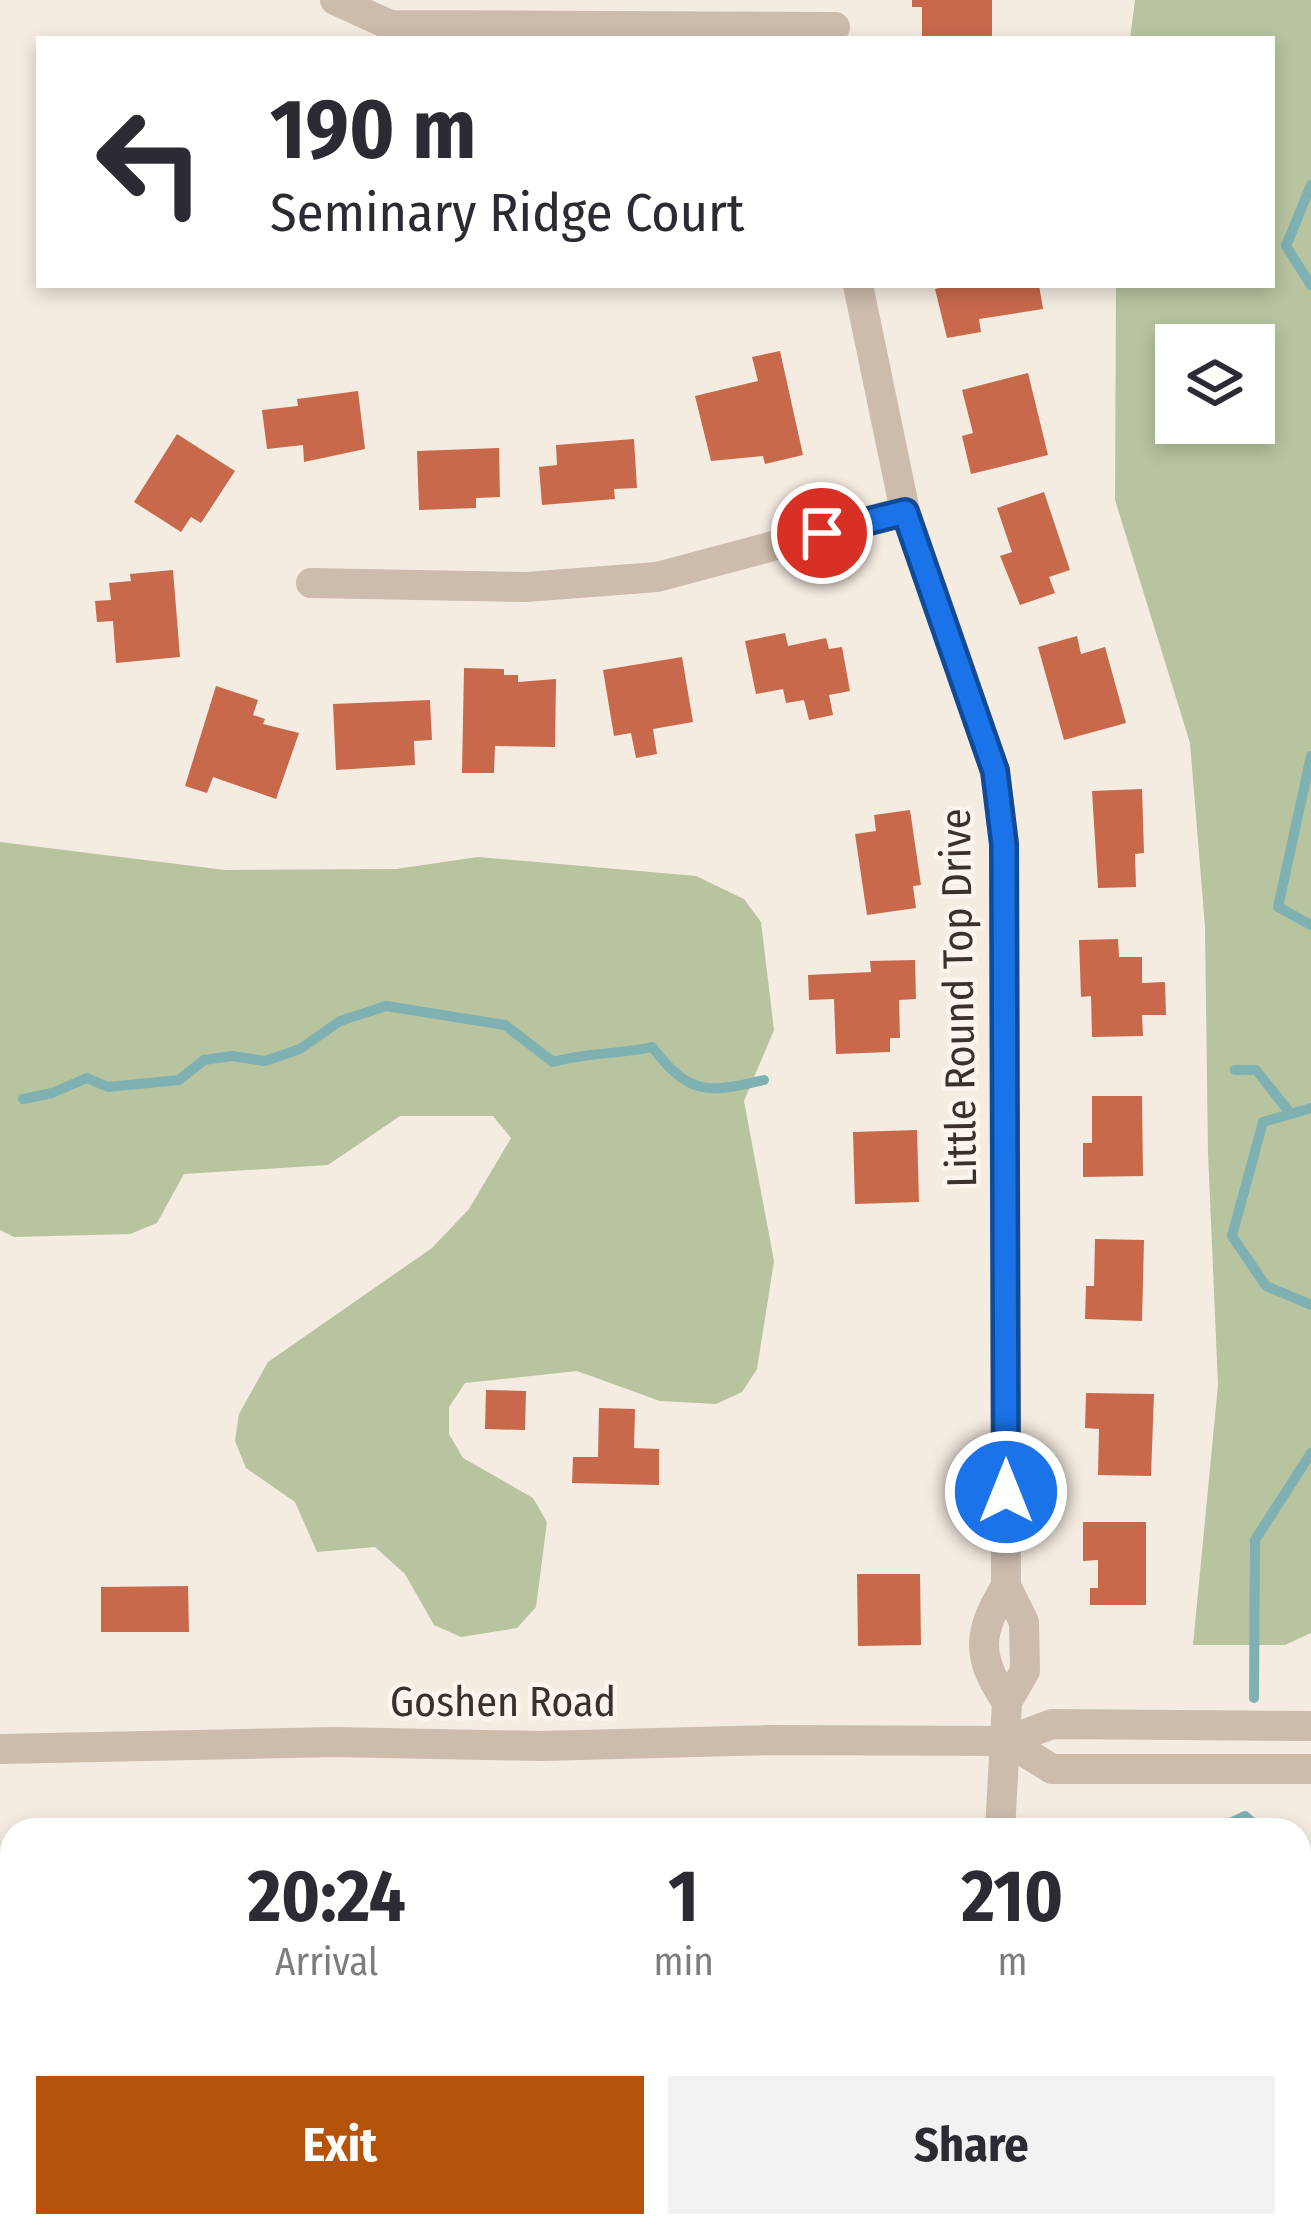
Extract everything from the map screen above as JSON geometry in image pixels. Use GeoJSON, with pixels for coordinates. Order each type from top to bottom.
{"type":"FeatureCollection","features":[{"type":"Feature","properties":{"kind":"street"},"geometry":{"type":"LineString","coordinates":[[335,0],[391,25],[835,22]]}},
{"type":"Feature","properties":{"kind":"street","name":"Little Round Top Drive"},"geometry":{"type":"LineString","coordinates":[[859,288],[905,512],[995,771],[1004,844],[1006,1586],[984,1622],[986,1671],[1007,1702],[1001,1818]]}},
{"type":"Feature","properties":{"kind":"street"},"geometry":{"type":"LineString","coordinates":[[311,583],[526,587],[657,577],[905,512]]}},
{"type":"Feature","properties":{"kind":"street","name":"Goshen Road"},"geometry":{"type":"LineString","coordinates":[[0,1749],[334,1742],[541,1746],[1007,1741],[1052,1724],[1311,1726]]}},
{"type":"Feature","properties":{"kind":"street","name":"Goshen Road"},"geometry":{"type":"LineString","coordinates":[[1007,1741],[1052,1768],[1311,1769]]}},
{"type":"Feature","properties":{"kind":"green space"},"geometry":{"type":"Polygon","coordinates":[[[1135,0],[1311,0],[1311,1633],[1285,1645],[1193,1645],[1218,1385],[1205,927],[1190,743],[1115,500],[1116,288],[1275,288],[1275,36],[1130,36],[1135,0]]]}},
{"type":"Feature","properties":{"kind":"green space"},"geometry":{"type":"Polygon","coordinates":[[[0,842],[225,870],[396,869],[478,857],[696,876],[744,899],[761,922],[774,1030],[744,1101],[774,1261],[757,1369],[742,1392],[716,1404],[660,1401],[577,1371],[465,1383],[449,1407],[449,1434],[463,1458],[533,1498],[547,1522],[536,1607],[517,1628],[461,1637],[434,1625],[405,1574],[375,1547],[317,1552],[295,1502],[246,1468],[235,1441],[239,1414],[268,1362],[432,1248],[469,1209],[511,1138],[493,1116],[400,1116],[328,1165],[184,1174],[157,1223],[130,1234],[14,1237],[0,1230],[0,842]]]}},
{"type":"Feature","properties":{"kind":"building"},"geometry":{"type":"Polygon","coordinates":[[[912,0],[992,0],[992,36],[922,36],[922,7],[912,7],[912,0]]]}},
{"type":"Feature","properties":{"kind":"building"},"geometry":{"type":"Polygon","coordinates":[[[1040,288],[1043,309],[979,319],[981,332],[947,338],[935,289],[1040,288]]]}},
{"type":"Feature","properties":{"kind":"building"},"geometry":{"type":"Polygon","coordinates":[[[780,351],[803,455],[765,464],[763,456],[711,461],[695,396],[758,381],[752,357],[780,351]]]}},
{"type":"Feature","properties":{"kind":"building"},"geometry":{"type":"Polygon","coordinates":[[[1028,373],[1048,455],[971,474],[962,436],[973,433],[962,390],[1028,373]]]}},
{"type":"Feature","properties":{"kind":"building"},"geometry":{"type":"Polygon","coordinates":[[[358,391],[365,449],[304,462],[303,445],[267,449],[262,410],[298,406],[297,399],[358,391]]]}},
{"type":"Feature","properties":{"kind":"building"},"geometry":{"type":"Polygon","coordinates":[[[177,434],[235,471],[201,523],[191,517],[181,532],[134,502],[177,434]]]}},
{"type":"Feature","properties":{"kind":"building"},"geometry":{"type":"Polygon","coordinates":[[[634,439],[637,488],[614,489],[615,499],[542,505],[539,467],[557,465],[556,445],[634,439]]]}},
{"type":"Feature","properties":{"kind":"building"},"geometry":{"type":"Polygon","coordinates":[[[499,448],[500,497],[476,498],[476,508],[419,510],[417,451],[499,448]]]}},
{"type":"Feature","properties":{"kind":"building"},"geometry":{"type":"Polygon","coordinates":[[[1044,492],[1070,570],[1049,577],[1055,593],[1020,605],[1000,556],[1012,552],[997,508],[1044,492]]]}},
{"type":"Feature","properties":{"kind":"building"},"geometry":{"type":"Polygon","coordinates":[[[173,570],[180,657],[116,663],[113,621],[97,622],[95,601],[111,600],[109,583],[131,581],[130,574],[173,570]]]}},
{"type":"Feature","properties":{"kind":"building"},"geometry":{"type":"Polygon","coordinates":[[[785,633],[788,646],[826,638],[829,649],[842,647],[850,691],[829,695],[833,715],[809,720],[804,700],[786,703],[783,689],[756,694],[745,641],[785,633]]]}},
{"type":"Feature","properties":{"kind":"building"},"geometry":{"type":"Polygon","coordinates":[[[1077,636],[1081,654],[1105,647],[1126,723],[1064,740],[1038,647],[1077,636]]]}},
{"type":"Feature","properties":{"kind":"building"},"geometry":{"type":"Polygon","coordinates":[[[682,657],[693,722],[653,729],[657,754],[636,758],[631,733],[614,736],[603,670],[682,657]]]}},
{"type":"Feature","properties":{"kind":"building"},"geometry":{"type":"Polygon","coordinates":[[[464,668],[504,669],[504,675],[518,675],[518,682],[556,679],[555,747],[495,746],[494,773],[462,773],[464,668]]]}},
{"type":"Feature","properties":{"kind":"building"},"geometry":{"type":"Polygon","coordinates":[[[216,686],[258,700],[253,715],[265,719],[263,724],[299,733],[276,799],[213,777],[207,793],[185,786],[216,686]]]}},
{"type":"Feature","properties":{"kind":"building"},"geometry":{"type":"Polygon","coordinates":[[[430,700],[432,740],[414,741],[415,765],[336,770],[333,704],[430,700]]]}},
{"type":"Feature","properties":{"kind":"building"},"geometry":{"type":"Polygon","coordinates":[[[1142,789],[1144,853],[1135,854],[1136,887],[1098,888],[1092,791],[1142,789]]]}},
{"type":"Feature","properties":{"kind":"building"},"geometry":{"type":"Polygon","coordinates":[[[910,810],[921,885],[913,886],[916,908],[867,915],[855,834],[876,831],[874,815],[910,810]]]}},
{"type":"Feature","properties":{"kind":"building"},"geometry":{"type":"Polygon","coordinates":[[[1118,939],[1119,957],[1142,957],[1142,983],[1165,982],[1166,1015],[1142,1015],[1143,1036],[1092,1037],[1091,996],[1081,997],[1079,940],[1118,939]]]}},
{"type":"Feature","properties":{"kind":"building"},"geometry":{"type":"Polygon","coordinates":[[[915,960],[916,999],[899,1000],[900,1038],[890,1038],[890,1052],[836,1054],[834,999],[809,1000],[808,975],[871,972],[870,961],[915,960]]]}},
{"type":"Feature","properties":{"kind":"building"},"geometry":{"type":"Polygon","coordinates":[[[1092,1096],[1142,1096],[1143,1176],[1083,1177],[1083,1143],[1092,1143],[1092,1096]]]}},
{"type":"Feature","properties":{"kind":"building"},"geometry":{"type":"Polygon","coordinates":[[[917,1130],[919,1202],[855,1204],[853,1132],[917,1130]]]}},
{"type":"Feature","properties":{"kind":"building"},"geometry":{"type":"Polygon","coordinates":[[[1095,1239],[1144,1240],[1142,1321],[1085,1319],[1086,1286],[1094,1286],[1095,1239]]]}},
{"type":"Feature","properties":{"kind":"building"},"geometry":{"type":"Polygon","coordinates":[[[486,1390],[526,1391],[525,1430],[485,1429],[486,1390]]]}},
{"type":"Feature","properties":{"kind":"building"},"geometry":{"type":"Polygon","coordinates":[[[1086,1393],[1154,1394],[1151,1476],[1098,1475],[1099,1429],[1085,1428],[1086,1393]]]}},
{"type":"Feature","properties":{"kind":"building"},"geometry":{"type":"Polygon","coordinates":[[[599,1408],[635,1409],[634,1448],[659,1449],[659,1485],[572,1483],[573,1457],[598,1457],[599,1408]]]}},
{"type":"Feature","properties":{"kind":"building"},"geometry":{"type":"Polygon","coordinates":[[[1083,1522],[1146,1522],[1146,1605],[1090,1605],[1090,1588],[1098,1588],[1098,1560],[1083,1561],[1083,1522]]]}},
{"type":"Feature","properties":{"kind":"building"},"geometry":{"type":"Polygon","coordinates":[[[857,1574],[920,1574],[921,1645],[858,1646],[857,1574]]]}},
{"type":"Feature","properties":{"kind":"building"},"geometry":{"type":"Polygon","coordinates":[[[188,1586],[189,1632],[101,1632],[101,1587],[188,1586]]]}},
{"type":"Feature","properties":{"kind":"waterway"},"geometry":{"type":"LineString","coordinates":[[1311,185],[1286,246],[1311,285]]}},
{"type":"Feature","properties":{"kind":"waterway"},"geometry":{"type":"LineString","coordinates":[[1311,756],[1278,907],[1311,925]]}},
{"type":"Feature","properties":{"kind":"waterway"},"geometry":{"type":"LineString","coordinates":[[23,1099],[87,1078],[108,1087],[179,1080],[204,1060],[232,1056],[265,1061],[300,1049],[340,1021],[386,1006],[505,1025],[553,1062],[652,1047],[678,1075],[701,1087],[764,1080]]}},
{"type":"Feature","properties":{"kind":"waterway"},"geometry":{"type":"LineString","coordinates":[[1235,1070],[1256,1070],[1291,1114]]}},
{"type":"Feature","properties":{"kind":"waterway"},"geometry":{"type":"LineString","coordinates":[[1311,1108],[1263,1122],[1232,1236],[1266,1286],[1311,1305]]}},
{"type":"Feature","properties":{"kind":"waterway"},"geometry":{"type":"LineString","coordinates":[[1254,1698],[1255,1540],[1311,1453]]}},
{"type":"Feature","properties":{"kind":"waterway"},"geometry":{"type":"LineString","coordinates":[[1241,1818],[1247,1818]]}},
{"type":"Feature","properties":{"kind":"route"},"geometry":{"type":"LineString","coordinates":[[822,533],[905,512],[995,771],[1004,844],[1006,1492]]}}]}
